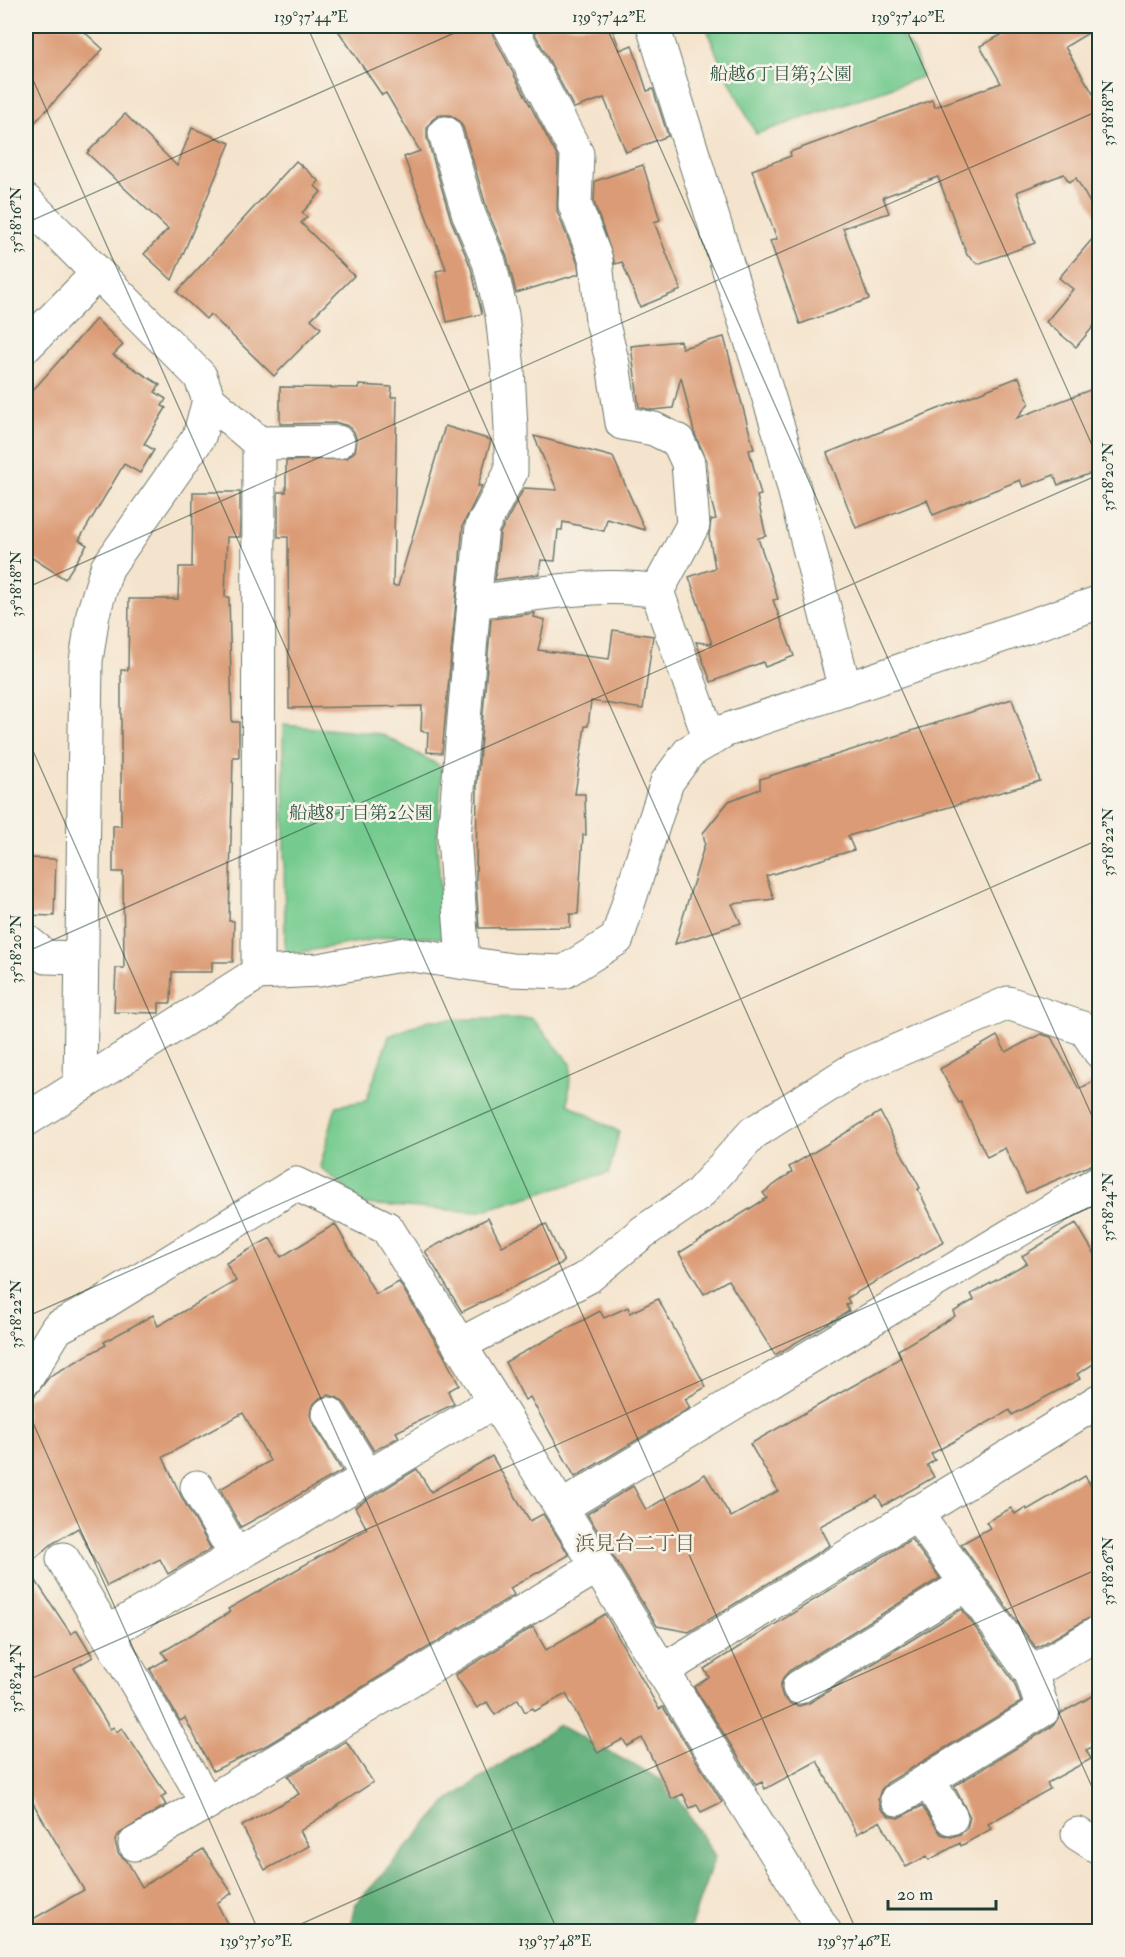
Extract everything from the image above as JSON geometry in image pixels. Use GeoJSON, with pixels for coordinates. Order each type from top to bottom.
{"type":"FeatureCollection","features":[{"type":"Feature","properties":{"kind":"street"},"geometry":{"type":"LineString","coordinates":[[510,26],[577,154],[575,205],[596,260],[602,321],[613,364],[622,423],[654,429],[678,441],[688,463],[693,525],[657,591],[710,740]]}},
{"type":"Feature","properties":{"kind":"street"},"geometry":{"type":"LineString","coordinates":[[653,26],[781,437],[845,690]]}},
{"type":"Feature","properties":{"kind":"street"},"geometry":{"type":"LineString","coordinates":[[445,133],[469,215],[489,262],[502,315],[508,369],[511,472],[482,527],[474,602],[454,836],[463,962]]}},
{"type":"Feature","properties":{"kind":"street"},"geometry":{"type":"LineString","coordinates":[[26,201],[200,376],[209,400],[259,443],[338,442]]}},
{"type":"Feature","properties":{"kind":"street"},"geometry":{"type":"LineString","coordinates":[[26,346],[98,274]]}},
{"type":"Feature","properties":{"kind":"street"},"geometry":{"type":"LineString","coordinates":[[80,1086],[86,661],[93,614],[107,568],[199,437],[209,400]]}},
{"type":"Feature","properties":{"kind":"street"},"geometry":{"type":"LineString","coordinates":[[258,973],[259,443]]}},
{"type":"Feature","properties":{"kind":"street"},"geometry":{"type":"LineString","coordinates":[[474,602],[568,591],[636,588],[657,591]]}},
{"type":"Feature","properties":{"kind":"street"},"geometry":{"type":"LineString","coordinates":[[26,1120],[258,973],[319,970],[405,954],[512,970],[564,972],[617,939],[667,782],[689,752],[724,731],[1100,602]]}},
{"type":"Feature","properties":{"kind":"street"},"geometry":{"type":"LineString","coordinates":[[26,941],[46,957],[82,958]]}},
{"type":"Feature","properties":{"kind":"street"},"geometry":{"type":"LineString","coordinates":[[459,1345],[588,1277],[643,1232],[698,1195],[753,1133],[854,1069],[1008,1003],[1085,1029],[1100,1052]]}},
{"type":"Feature","properties":{"kind":"street"},"geometry":{"type":"LineString","coordinates":[[562,1507],[1100,1181]]}},
{"type":"Feature","properties":{"kind":"street"},"geometry":{"type":"LineString","coordinates":[[26,1379],[57,1328],[100,1305],[296,1184],[387,1228],[825,1932]]}},
{"type":"Feature","properties":{"kind":"street"},"geometry":{"type":"LineString","coordinates":[[662,1671],[915,1512],[1100,1400]]}},
{"type":"Feature","properties":{"kind":"street"},"geometry":{"type":"LineString","coordinates":[[107,1633],[495,1401]]}},
{"type":"Feature","properties":{"kind":"street"},"geometry":{"type":"LineString","coordinates":[[329,1414],[368,1477]]}},
{"type":"Feature","properties":{"kind":"street"},"geometry":{"type":"LineString","coordinates":[[197,1487],[236,1556]]}},
{"type":"Feature","properties":{"kind":"street"},"geometry":{"type":"LineString","coordinates":[[897,1799],[1043,1710],[1030,1673],[915,1512]]}},
{"type":"Feature","properties":{"kind":"street"},"geometry":{"type":"LineString","coordinates":[[63,1559],[207,1803]]}},
{"type":"Feature","properties":{"kind":"street"},"geometry":{"type":"LineString","coordinates":[[135,1844],[207,1803],[598,1566]]}},
{"type":"Feature","properties":{"kind":"street"},"geometry":{"type":"LineString","coordinates":[[799,1687],[966,1584]]}},
{"type":"Feature","properties":{"kind":"street"},"geometry":{"type":"LineString","coordinates":[[1030,1673],[1100,1632]]}},
{"type":"Feature","properties":{"kind":"street"},"geometry":{"type":"LineString","coordinates":[[928,1780],[951,1818]]}},
{"type":"Feature","properties":{"kind":"green space","name":"船越6丁目第3公園"},"geometry":{"type":"Polygon","coordinates":[[[706,26],[893,26],[914,51],[922,77],[756,134],[719,60],[706,26]]]}},
{"type":"Feature","properties":{"kind":"green space","name":"船越8丁目第2公園"},"geometry":{"type":"Polygon","coordinates":[[[283,725],[381,734],[442,767],[437,843],[444,938],[393,936],[285,955],[283,725]]]}},
{"type":"Feature","properties":{"kind":"green space"},"geometry":{"type":"Polygon","coordinates":[[[532,1018],[571,1064],[568,1104],[619,1132],[609,1173],[477,1212],[363,1204],[320,1167],[336,1106],[366,1101],[389,1036],[429,1020],[532,1018]]]}},
{"type":"Feature","properties":{"kind":"green space"},"geometry":{"type":"Polygon","coordinates":[[[559,1725],[669,1784],[715,1856],[689,1931],[349,1932],[355,1905],[449,1800],[559,1725]]]}},
{"type":"Feature","properties":{"kind":"building"},"geometry":{"type":"Polygon","coordinates":[[[26,26],[78,26],[103,49],[26,132],[26,26]]]}},
{"type":"Feature","properties":{"kind":"building"},"geometry":{"type":"Polygon","coordinates":[[[335,26],[491,26],[493,35],[558,158],[557,211],[578,264],[579,274],[516,293],[507,257],[487,209],[463,127],[450,115],[439,115],[427,128],[427,138],[451,220],[471,268],[482,314],[447,322],[436,271],[446,269],[404,157],[420,151],[386,93],[382,95],[335,26]]]}},
{"type":"Feature","properties":{"kind":"building"},"geometry":{"type":"Polygon","coordinates":[[[531,26],[611,26],[620,50],[632,45],[647,91],[653,89],[668,136],[626,152],[604,98],[574,108],[531,26]]]}},
{"type":"Feature","properties":{"kind":"building"},"geometry":{"type":"Polygon","coordinates":[[[1018,26],[1100,26],[1065,47],[1100,105],[1100,221],[1076,178],[1069,182],[1064,174],[1017,192],[1035,243],[978,264],[967,255],[938,177],[883,197],[889,213],[843,228],[869,299],[800,324],[770,241],[777,239],[752,170],[791,156],[790,152],[932,100],[935,107],[1001,83],[980,46],[1018,26]]]}},
{"type":"Feature","properties":{"kind":"building"},"geometry":{"type":"Polygon","coordinates":[[[125,114],[177,166],[192,128],[230,143],[172,280],[144,254],[168,229],[87,153],[125,114]]]}},
{"type":"Feature","properties":{"kind":"building"},"geometry":{"type":"Polygon","coordinates":[[[296,161],[319,181],[315,186],[321,192],[302,213],[307,217],[301,223],[354,276],[311,319],[321,328],[274,376],[210,314],[206,319],[177,292],[296,161]]]}},
{"type":"Feature","properties":{"kind":"building"},"geometry":{"type":"Polygon","coordinates":[[[643,165],[660,220],[654,222],[681,290],[640,307],[622,262],[615,264],[594,202],[595,181],[643,165]]]}},
{"type":"Feature","properties":{"kind":"building"},"geometry":{"type":"Polygon","coordinates":[[[1100,230],[1100,319],[1076,347],[1046,322],[1073,289],[1059,278],[1100,230]]]}},
{"type":"Feature","properties":{"kind":"building"},"geometry":{"type":"Polygon","coordinates":[[[96,319],[123,345],[113,355],[160,385],[155,392],[166,399],[162,406],[166,408],[144,444],[154,450],[140,473],[124,464],[79,540],[87,545],[65,579],[26,554],[26,398],[96,319]]]}},
{"type":"Feature","properties":{"kind":"building"},"geometry":{"type":"Polygon","coordinates":[[[724,337],[754,449],[749,450],[761,495],[757,496],[766,536],[758,538],[778,599],[773,600],[794,656],[765,667],[763,662],[711,682],[696,642],[712,644],[689,577],[715,568],[709,535],[711,520],[716,519],[709,492],[707,461],[694,432],[681,377],[673,408],[652,410],[639,407],[631,346],[680,341],[682,348],[724,337]]]}},
{"type":"Feature","properties":{"kind":"building"},"geometry":{"type":"Polygon","coordinates":[[[1019,377],[1029,403],[1017,418],[1100,386],[1100,470],[1058,485],[1054,475],[1023,487],[1020,480],[933,515],[927,500],[856,528],[827,453],[1019,377]]]}},
{"type":"Feature","properties":{"kind":"building"},"geometry":{"type":"Polygon","coordinates":[[[359,385],[392,387],[391,397],[397,397],[393,586],[398,586],[445,426],[491,440],[478,486],[482,486],[463,525],[442,753],[427,752],[428,732],[421,731],[422,706],[289,708],[288,537],[278,537],[278,492],[286,492],[286,461],[347,458],[355,451],[357,441],[354,432],[348,426],[338,423],[280,424],[280,387],[359,388],[359,385]]]}},
{"type":"Feature","properties":{"kind":"building"},"geometry":{"type":"Polygon","coordinates":[[[534,436],[613,457],[645,530],[607,519],[604,531],[563,522],[562,530],[558,530],[555,561],[541,560],[539,574],[495,580],[500,533],[524,488],[557,490],[534,436]]]}},
{"type":"Feature","properties":{"kind":"building"},"geometry":{"type":"Polygon","coordinates":[[[193,492],[240,492],[240,537],[227,537],[225,597],[229,597],[232,722],[239,722],[239,757],[233,757],[229,921],[234,921],[233,962],[212,962],[212,972],[172,972],[171,1003],[159,1003],[159,1013],[114,1012],[116,968],[124,968],[123,872],[113,872],[113,826],[121,826],[121,670],[128,670],[129,599],[178,599],[179,567],[192,567],[193,492]]]}},
{"type":"Feature","properties":{"kind":"building"},"geometry":{"type":"Polygon","coordinates":[[[535,613],[534,617],[545,620],[538,650],[609,659],[613,630],[653,636],[643,709],[591,701],[575,794],[585,794],[586,835],[583,835],[578,914],[570,914],[570,927],[479,928],[476,882],[477,784],[491,619],[535,613]]]}},
{"type":"Feature","properties":{"kind":"building"},"geometry":{"type":"Polygon","coordinates":[[[1012,699],[1040,781],[848,836],[854,850],[766,876],[774,899],[732,904],[741,923],[675,944],[705,843],[703,833],[729,801],[760,789],[760,779],[1012,699]]]}},
{"type":"Feature","properties":{"kind":"building"},"geometry":{"type":"Polygon","coordinates":[[[26,858],[56,859],[54,916],[26,915],[26,858]]]}},
{"type":"Feature","properties":{"kind":"building"},"geometry":{"type":"Polygon","coordinates":[[[1041,1034],[1051,1037],[1079,1089],[1100,1078],[1100,1161],[1026,1193],[1005,1148],[987,1157],[961,1102],[959,1103],[940,1069],[997,1036],[1006,1052],[1041,1034]]]}},
{"type":"Feature","properties":{"kind":"building"},"geometry":{"type":"Polygon","coordinates":[[[880,1112],[920,1188],[918,1189],[944,1242],[847,1298],[850,1303],[846,1305],[849,1311],[775,1355],[728,1280],[704,1294],[679,1253],[767,1198],[763,1193],[792,1172],[789,1167],[880,1112]]]}},
{"type":"Feature","properties":{"kind":"building"},"geometry":{"type":"Polygon","coordinates":[[[488,1218],[502,1246],[546,1224],[564,1262],[462,1312],[425,1251],[488,1218]]]}},
{"type":"Feature","properties":{"kind":"building"},"geometry":{"type":"Polygon","coordinates":[[[1076,1223],[1100,1263],[1100,1360],[1077,1374],[1080,1379],[1012,1415],[1010,1410],[931,1454],[935,1460],[927,1465],[934,1477],[883,1506],[877,1496],[820,1526],[830,1545],[689,1632],[657,1626],[587,1514],[633,1486],[646,1510],[705,1474],[731,1517],[778,1491],[750,1444],[888,1366],[901,1357],[898,1350],[955,1316],[953,1312],[974,1300],[971,1294],[1027,1263],[1022,1256],[1076,1223]]]}},
{"type":"Feature","properties":{"kind":"building"},"geometry":{"type":"Polygon","coordinates":[[[335,1224],[376,1294],[399,1282],[442,1352],[459,1385],[448,1391],[454,1404],[396,1432],[399,1437],[374,1451],[345,1404],[329,1395],[320,1398],[312,1406],[310,1415],[342,1471],[241,1527],[220,1489],[270,1461],[243,1413],[163,1457],[181,1496],[211,1549],[168,1574],[160,1559],[107,1586],[78,1528],[53,1543],[26,1566],[26,1398],[35,1395],[50,1376],[106,1345],[104,1342],[153,1315],[158,1326],[236,1281],[226,1263],[270,1238],[281,1257],[335,1224]]]}},
{"type":"Feature","properties":{"kind":"building"},"geometry":{"type":"Polygon","coordinates":[[[658,1299],[706,1387],[685,1399],[690,1408],[575,1477],[530,1397],[525,1400],[505,1362],[600,1311],[604,1318],[628,1307],[630,1313],[658,1299]]]}},
{"type":"Feature","properties":{"kind":"building"},"geometry":{"type":"Polygon","coordinates":[[[492,1456],[530,1521],[543,1514],[569,1555],[510,1588],[514,1595],[267,1745],[213,1771],[185,1718],[180,1721],[150,1669],[167,1659],[162,1652],[230,1612],[228,1609],[367,1529],[355,1507],[417,1469],[431,1492],[492,1456]]]}},
{"type":"Feature","properties":{"kind":"building"},"geometry":{"type":"Polygon","coordinates":[[[1085,1476],[1100,1500],[1100,1612],[1036,1648],[961,1544],[990,1528],[986,1522],[1011,1508],[1015,1514],[1026,1507],[1027,1510],[1085,1476]]]}},
{"type":"Feature","properties":{"kind":"building"},"geometry":{"type":"Polygon","coordinates":[[[911,1539],[940,1578],[789,1671],[780,1687],[783,1697],[791,1704],[799,1706],[809,1703],[962,1609],[1014,1682],[1021,1702],[887,1783],[878,1799],[881,1809],[889,1816],[898,1818],[922,1806],[941,1834],[951,1837],[960,1834],[967,1828],[970,1817],[954,1786],[1053,1726],[1061,1713],[1100,1692],[1100,1743],[1086,1750],[1091,1759],[1047,1783],[1050,1789],[988,1824],[991,1829],[961,1846],[960,1843],[929,1860],[927,1856],[906,1867],[880,1821],[857,1834],[817,1761],[765,1789],[762,1782],[756,1785],[694,1687],[709,1677],[704,1669],[911,1539]]]}},
{"type":"Feature","properties":{"kind":"building"},"geometry":{"type":"Polygon","coordinates":[[[26,1566],[71,1634],[77,1630],[93,1657],[74,1668],[110,1729],[114,1727],[116,1732],[122,1728],[166,1794],[161,1797],[166,1805],[119,1834],[115,1840],[118,1853],[127,1861],[142,1887],[203,1849],[232,1893],[217,1903],[231,1932],[26,1932],[26,1923],[84,1890],[26,1791],[26,1566]]]}},
{"type":"Feature","properties":{"kind":"building"},"geometry":{"type":"Polygon","coordinates":[[[605,1614],[659,1709],[663,1707],[722,1802],[701,1812],[697,1805],[690,1808],[683,1794],[672,1799],[642,1738],[627,1746],[623,1739],[598,1753],[566,1694],[535,1711],[533,1708],[525,1712],[518,1699],[495,1715],[487,1702],[477,1708],[455,1675],[533,1627],[546,1650],[605,1614]]]}},
{"type":"Feature","properties":{"kind":"building"},"geometry":{"type":"Polygon","coordinates":[[[346,1741],[373,1782],[300,1831],[309,1846],[265,1870],[242,1826],[299,1794],[288,1776],[346,1741]]]}},
{"type":"Feature","properties":{"kind":"district","name":"浜見台二丁目"},"geometry":{"type":"Point","coordinates":[635,1543]}}]}
